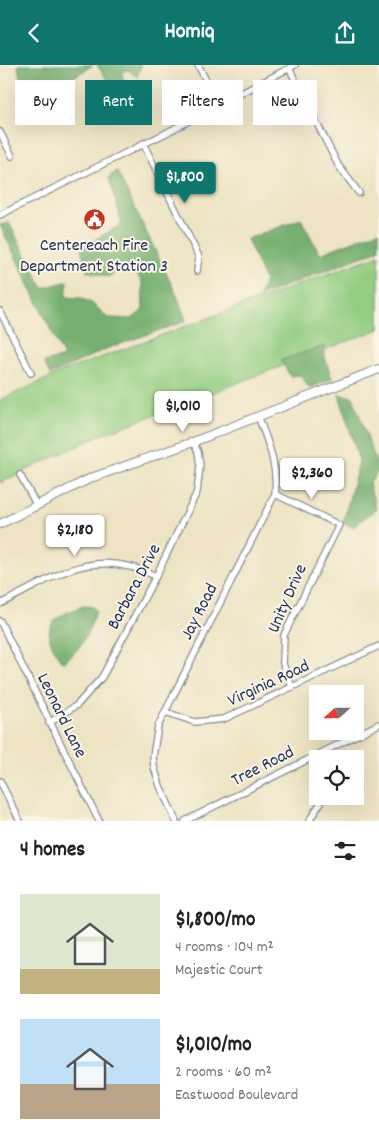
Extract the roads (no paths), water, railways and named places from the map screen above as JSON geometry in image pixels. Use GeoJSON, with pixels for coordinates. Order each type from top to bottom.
{"type":"FeatureCollection","features":[{"type":"Feature","properties":{"kind":"street"},"geometry":{"type":"LineString","coordinates":[[198,65],[206,80]]}},
{"type":"Feature","properties":{"kind":"street"},"geometry":{"type":"LineString","coordinates":[[243,92],[292,66],[338,165],[359,193]]}},
{"type":"Feature","properties":{"kind":"street"},"geometry":{"type":"LineString","coordinates":[[0,215],[179,125]]}},
{"type":"Feature","properties":{"kind":"street"},"geometry":{"type":"LineString","coordinates":[[0,132],[12,156]]}},
{"type":"Feature","properties":{"kind":"street"},"geometry":{"type":"LineString","coordinates":[[143,143],[199,257],[197,271]]}},
{"type":"Feature","properties":{"kind":"street"},"geometry":{"type":"LineString","coordinates":[[0,311],[30,373]]}},
{"type":"Feature","properties":{"kind":"street"},"geometry":{"type":"LineString","coordinates":[[0,524],[91,478],[193,442],[379,369]]}},
{"type":"Feature","properties":{"kind":"street","name":"Jay Road"},"geometry":{"type":"LineString","coordinates":[[176,821],[160,786],[154,767],[156,735],[165,712],[275,494],[276,475],[274,459],[258,416]]}},
{"type":"Feature","properties":{"kind":"street","name":"Barbara Drive"},"geometry":{"type":"LineString","coordinates":[[49,723],[77,705],[102,677],[156,576],[197,492],[200,466],[198,452],[193,442]]}},
{"type":"Feature","properties":{"kind":"street"},"geometry":{"type":"LineString","coordinates":[[20,475],[37,506]]}},
{"type":"Feature","properties":{"kind":"street","name":"Unity Drive"},"geometry":{"type":"LineString","coordinates":[[275,494],[339,525],[284,635],[282,664],[292,687]]}},
{"type":"Feature","properties":{"kind":"street"},"geometry":{"type":"LineString","coordinates":[[0,604],[79,566],[100,563],[119,564],[156,576]]}},
{"type":"Feature","properties":{"kind":"street","name":"Leonard Lane"},"geometry":{"type":"LineString","coordinates":[[0,621],[49,723],[100,821]]}},
{"type":"Feature","properties":{"kind":"street","name":"Virginia Road"},"geometry":{"type":"LineString","coordinates":[[165,712],[186,720],[216,721],[253,707],[379,646]]}},
{"type":"Feature","properties":{"kind":"street","name":"Tree Road"},"geometry":{"type":"LineString","coordinates":[[185,821],[379,724]]}},
{"type":"Feature","properties":{"kind":"street"},"geometry":{"type":"LineString","coordinates":[[0,781],[20,821]]}},
{"type":"Feature","properties":{"kind":"street"},"geometry":{"type":"LineString","coordinates":[[309,821],[319,805]]}},
{"type":"Feature","properties":{"kind":"place","name":"Centereach Fire Department Station 3"},"geometry":{"type":"Point","coordinates":[94,219]}}]}
